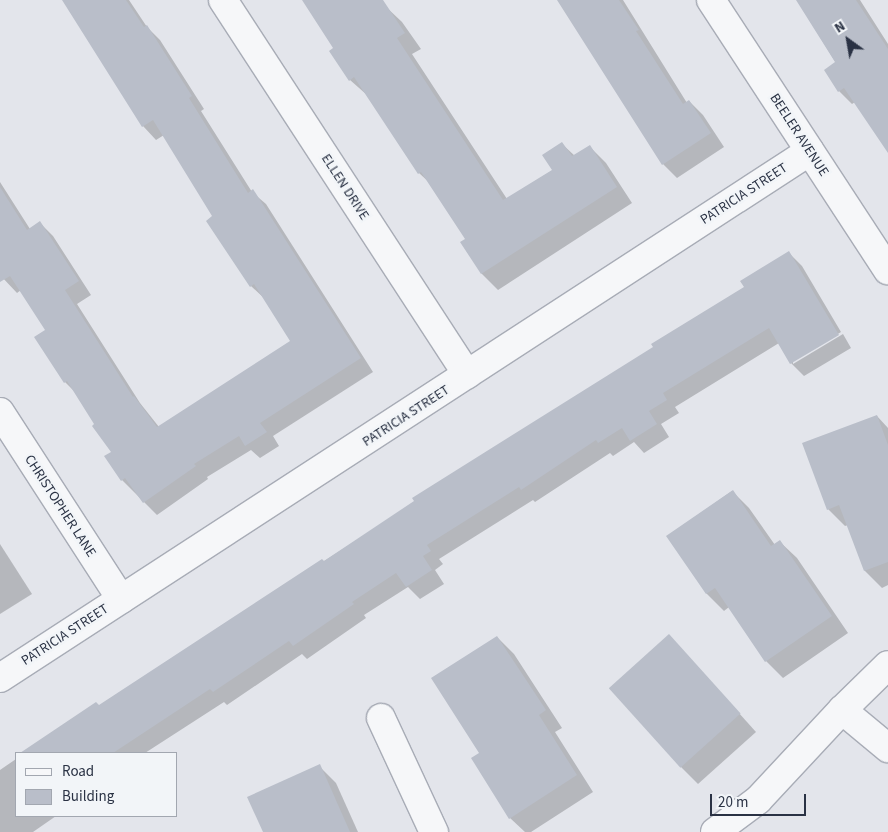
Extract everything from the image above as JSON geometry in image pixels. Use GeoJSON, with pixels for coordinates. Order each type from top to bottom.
{"type":"FeatureCollection","features":[{"type":"Feature","properties":{"kind":"street","name":"ELLEN DRIVE"},"geometry":{"type":"LineString","coordinates":[[223,0],[467,375]]}},
{"type":"Feature","properties":{"kind":"street","name":"BEELER AVENUE"},"geometry":{"type":"LineString","coordinates":[[711,0],[888,270]]}},
{"type":"Feature","properties":{"kind":"street","name":"PATRICIA STREET"},"geometry":{"type":"LineString","coordinates":[[0,678],[810,151]]}},
{"type":"Feature","properties":{"kind":"street","name":"CHRISTOPHER LANE"},"geometry":{"type":"LineString","coordinates":[[0,412],[121,599]]}},
{"type":"Feature","properties":{"kind":"street"},"geometry":{"type":"LineString","coordinates":[[715,832],[758,800],[842,710],[888,665]]}},
{"type":"Feature","properties":{"kind":"street"},"geometry":{"type":"LineString","coordinates":[[842,710],[888,748]]}},
{"type":"Feature","properties":{"kind":"street"},"geometry":{"type":"LineString","coordinates":[[381,718],[434,832]]}},
{"type":"Feature","properties":{"kind":"building"},"geometry":{"type":"Polygon","coordinates":[[[62,0],[126,0],[144,27],[147,25],[192,96],[189,98],[248,193],[253,189],[361,358],[260,423],[267,432],[245,446],[239,436],[194,464],[196,466],[143,503],[125,478],[121,481],[104,456],[111,452],[92,426],[94,424],[67,381],[64,383],[34,337],[45,330],[10,276],[0,282],[0,187],[27,230],[40,221],[79,281],[65,290],[133,397],[157,427],[290,341],[254,284],[250,287],[206,221],[212,216],[153,120],[142,127],[62,0]]]}},
{"type":"Feature","properties":{"kind":"building"},"geometry":{"type":"Polygon","coordinates":[[[302,0],[383,0],[405,33],[397,38],[503,200],[552,170],[542,155],[562,142],[572,156],[590,145],[617,187],[481,274],[460,242],[465,239],[421,172],[418,174],[354,77],[349,81],[329,51],[333,48],[302,0]]]}},
{"type":"Feature","properties":{"kind":"building"},"geometry":{"type":"Polygon","coordinates":[[[557,0],[619,0],[639,30],[636,31],[683,104],[689,100],[711,133],[662,165],[557,0]]]}},
{"type":"Feature","properties":{"kind":"building"},"geometry":{"type":"Polygon","coordinates":[[[796,0],[856,0],[888,49],[888,153],[844,88],[838,92],[824,70],[835,62],[796,0]]]}},
{"type":"Feature","properties":{"kind":"building"},"geometry":{"type":"Polygon","coordinates":[[[789,251],[839,335],[790,364],[769,328],[663,393],[667,400],[649,411],[657,424],[630,441],[622,428],[598,443],[596,440],[521,490],[519,487],[427,545],[431,551],[423,556],[432,570],[406,587],[396,573],[352,602],[354,604],[293,646],[289,641],[213,692],[210,689],[115,752],[21,752],[96,702],[99,705],[322,559],[324,561],[414,501],[412,498],[653,347],[651,344],[744,287],[740,281],[789,251]]]}},
{"type":"Feature","properties":{"kind":"building"},"geometry":{"type":"Polygon","coordinates":[[[877,415],[888,445],[888,562],[864,571],[839,505],[827,510],[802,443],[877,415]]]}},
{"type":"Feature","properties":{"kind":"building"},"geometry":{"type":"Polygon","coordinates":[[[733,490],[771,546],[780,540],[832,616],[765,662],[715,588],[706,594],[666,536],[733,490]]]}},
{"type":"Feature","properties":{"kind":"building"},"geometry":{"type":"Polygon","coordinates":[[[669,634],[741,714],[680,768],[609,688],[669,634]]]}},
{"type":"Feature","properties":{"kind":"building"},"geometry":{"type":"Polygon","coordinates":[[[497,636],[546,710],[539,715],[577,775],[509,819],[471,758],[479,753],[431,678],[497,636]]]}},
{"type":"Feature","properties":{"kind":"building"},"geometry":{"type":"Polygon","coordinates":[[[320,764],[350,832],[263,832],[247,797],[320,764]]]}}]}
